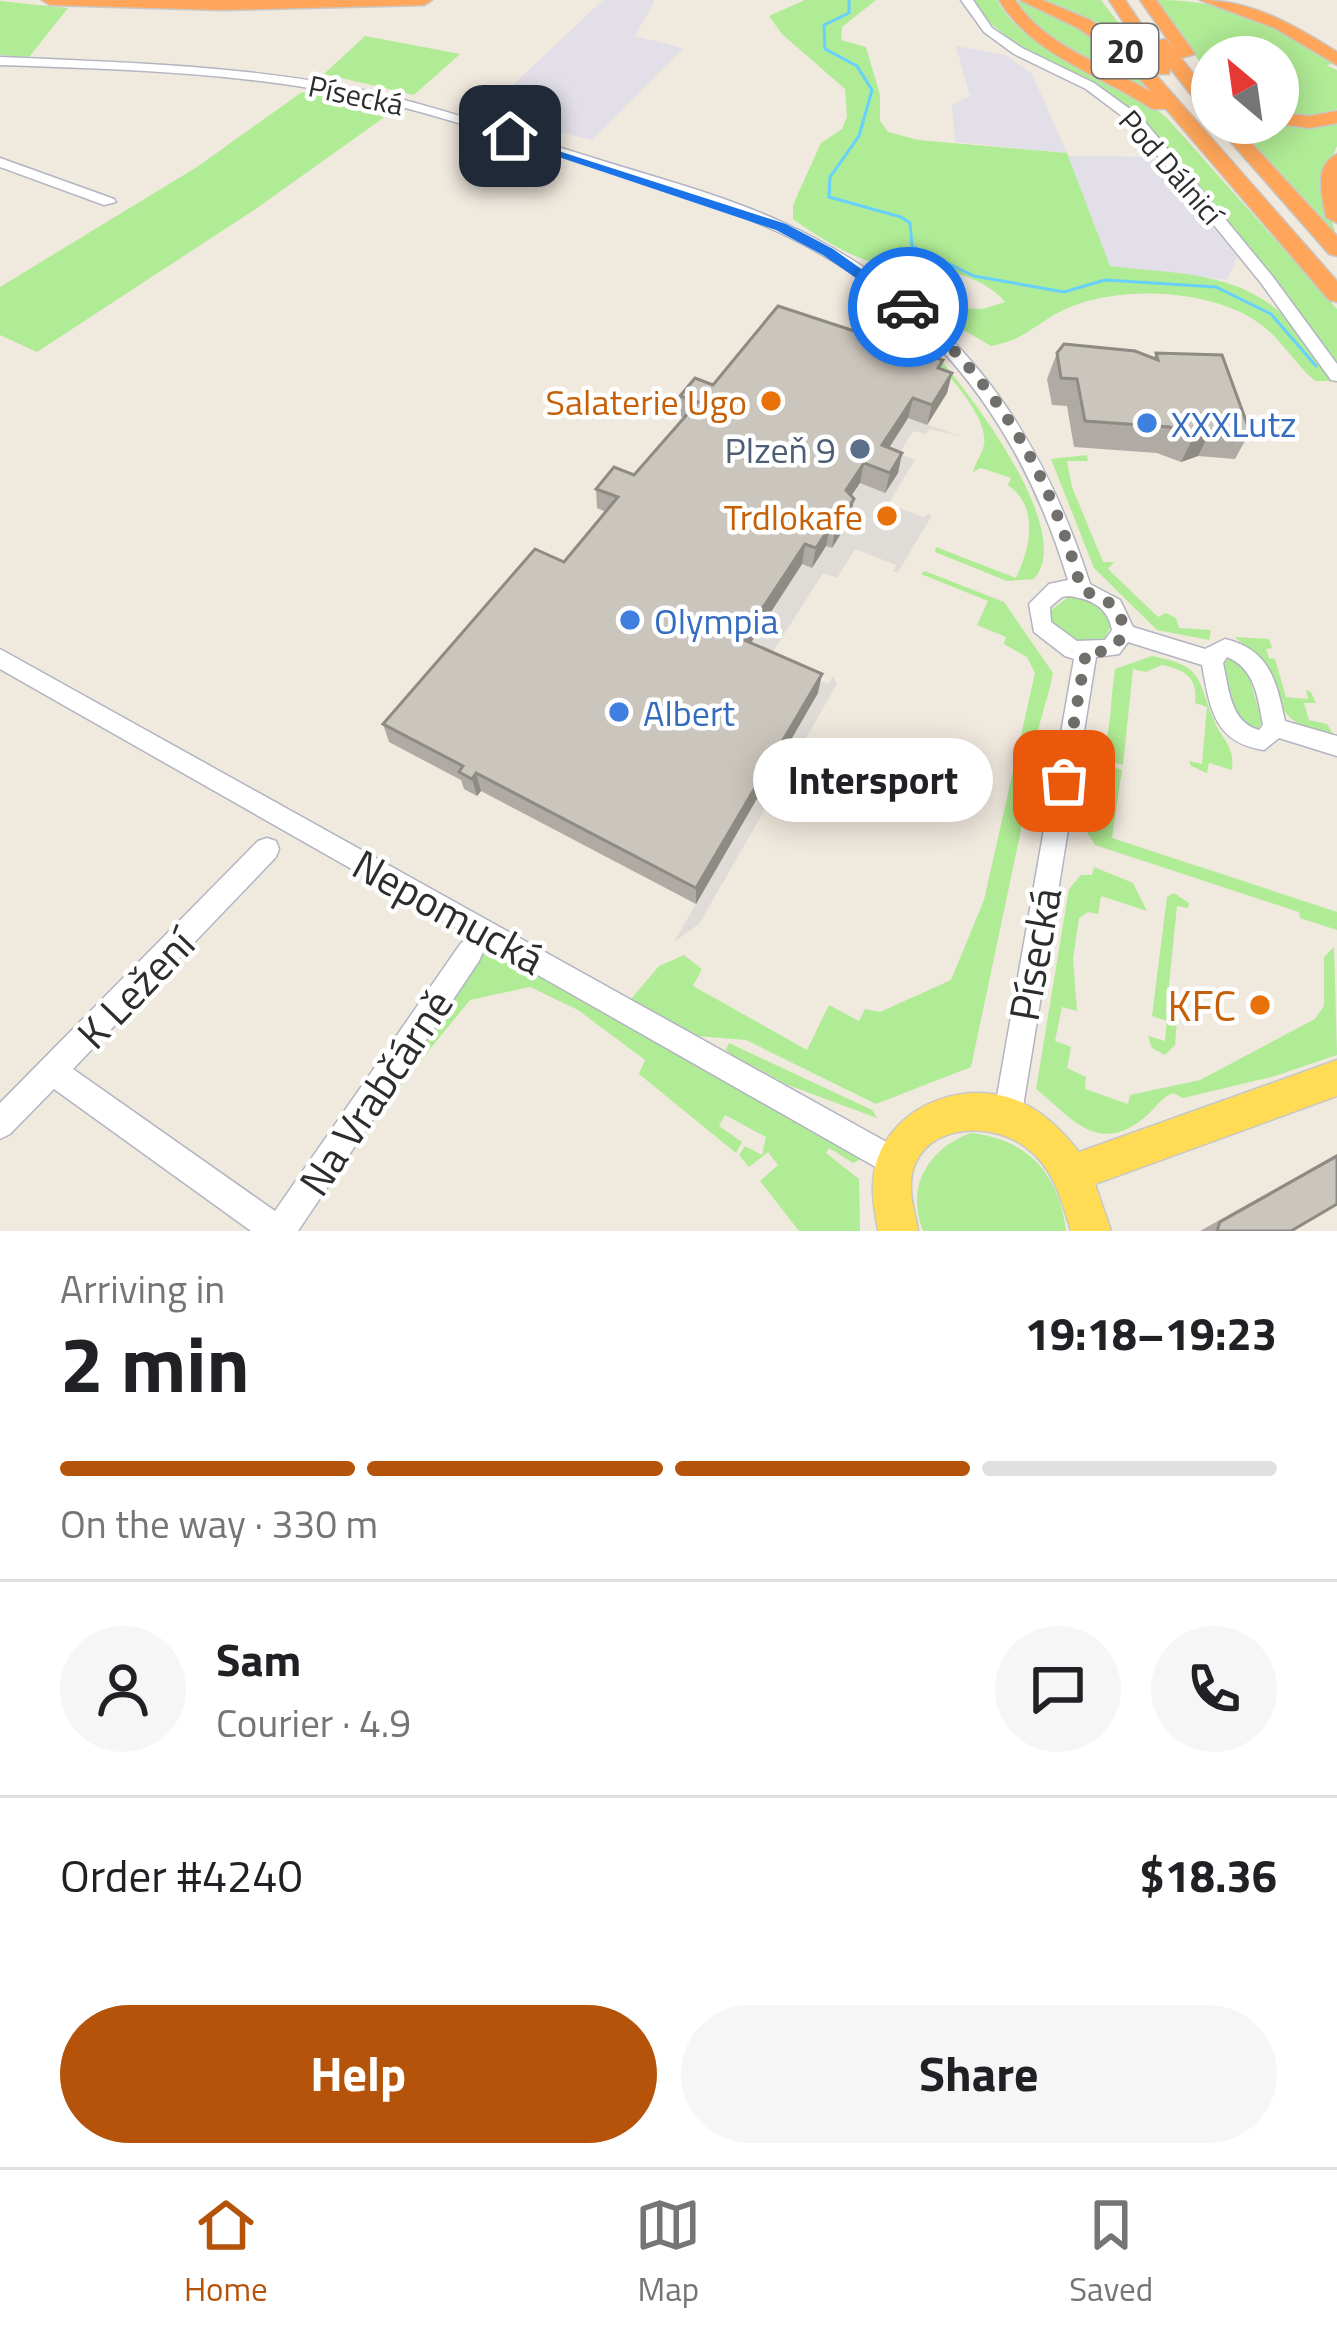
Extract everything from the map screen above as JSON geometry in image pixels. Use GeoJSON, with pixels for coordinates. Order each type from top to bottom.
{"type":"FeatureCollection","features":[{"type":"Feature","properties":{"kind":"highway"},"geometry":{"type":"LineString","coordinates":[[50,0],[204,5],[424,0]]}},
{"type":"Feature","properties":{"kind":"highway"},"geometry":{"type":"LineString","coordinates":[[214,0],[243,0]]}},
{"type":"Feature","properties":{"kind":"highway"},"geometry":{"type":"LineString","coordinates":[[1117,0],[1216,136],[1337,270]]}},
{"type":"Feature","properties":{"kind":"highway"},"geometry":{"type":"LineString","coordinates":[[1131,0],[1191,81]]}},
{"type":"Feature","properties":{"kind":"highway"},"geometry":{"type":"LineString","coordinates":[[1148,0],[1191,58]]}},
{"type":"Feature","properties":{"kind":"highway"},"geometry":{"type":"LineString","coordinates":[[1208,0],[1281,24],[1335,51]]}},
{"type":"Feature","properties":{"kind":"highway"},"geometry":{"type":"LineString","coordinates":[[1230,0],[1287,20],[1335,51]]}},
{"type":"Feature","properties":{"kind":"highway"},"geometry":{"type":"LineString","coordinates":[[1263,0],[1335,51]]}},
{"type":"Feature","properties":{"kind":"highway"},"geometry":{"type":"LineString","coordinates":[[1015,3],[1038,36],[1134,87],[1191,131]]}},
{"type":"Feature","properties":{"kind":"highway","name":"20"},"geometry":{"type":"LineString","coordinates":[[1015,3],[1073,18],[1116,44],[1191,129]]}},
{"type":"Feature","properties":{"kind":"highway"},"geometry":{"type":"LineString","coordinates":[[1299,121],[1337,117]]}},
{"type":"Feature","properties":{"kind":"highway","name":"20"},"geometry":{"type":"LineString","coordinates":[[1204,144],[1337,295]]}},
{"type":"Feature","properties":{"kind":"highway"},"geometry":{"type":"LineString","coordinates":[[1242,144],[1337,249]]}},
{"type":"Feature","properties":{"kind":"highway"},"geometry":{"type":"LineString","coordinates":[[1337,160],[1329,190],[1337,218]]}},
{"type":"Feature","properties":{"kind":"main road"},"geometry":{"type":"LineString","coordinates":[[1074,1173],[1337,1078]]}},
{"type":"Feature","properties":{"kind":"main road"},"geometry":{"type":"LineString","coordinates":[[898,1231],[893,1192],[898,1164],[910,1139],[929,1120],[953,1110],[980,1107],[1008,1113],[1045,1137],[1074,1173],[1090,1231]]}},
{"type":"Feature","properties":{"kind":"street","name":"Pod Dálnicí"},"geometry":{"type":"LineString","coordinates":[[967,0],[988,30],[1090,86],[1136,120],[1267,280],[1337,376]]}},
{"type":"Feature","properties":{"kind":"street","name":"Písecká"},"geometry":{"type":"LineString","coordinates":[[0,61],[202,70],[348,91],[449,117],[781,227],[878,284],[974,368],[1045,481],[1081,589]]}},
{"type":"Feature","properties":{"kind":"street"},"geometry":{"type":"LineString","coordinates":[[0,162],[109,202]]}},
{"type":"Feature","properties":{"kind":"street"},"geometry":{"type":"LineString","coordinates":[[1081,589],[1110,603],[1118,612],[1123,632],[1111,648],[1086,652],[1049,636],[1038,615],[1046,596],[1056,590],[1081,589]]}},
{"type":"Feature","properties":{"kind":"street"},"geometry":{"type":"LineString","coordinates":[[1123,632],[1212,660]]}},
{"type":"Feature","properties":{"kind":"street"},"geometry":{"type":"LineString","coordinates":[[1231,648],[1254,660],[1274,727],[1264,740],[1236,733],[1226,718],[1212,660],[1217,650],[1231,648]]}},
{"type":"Feature","properties":{"kind":"street","name":"Písecká"},"geometry":{"type":"LineString","coordinates":[[1008,1113],[1086,652]]}},
{"type":"Feature","properties":{"kind":"street","name":"Nepomucká"},"geometry":{"type":"LineString","coordinates":[[0,658],[898,1164]]}},
{"type":"Feature","properties":{"kind":"street"},"geometry":{"type":"LineString","coordinates":[[1274,727],[1337,746]]}},
{"type":"Feature","properties":{"kind":"street","name":"K Ležení"},"geometry":{"type":"LineString","coordinates":[[0,1124],[267,849]]}},
{"type":"Feature","properties":{"kind":"street","name":"Na Vrabčárně"},"geometry":{"type":"LineString","coordinates":[[279,1231],[470,952]]}},
{"type":"Feature","properties":{"kind":"street"},"geometry":{"type":"LineString","coordinates":[[54,1072],[279,1231]]}},
{"type":"Feature","properties":{"kind":"shaded area"},"geometry":{"type":"Polygon","coordinates":[[[603,0],[655,0],[635,36],[683,48],[592,140],[511,120],[518,113],[498,99],[603,0]]]}},
{"type":"Feature","properties":{"kind":"shaded area"},"geometry":{"type":"Polygon","coordinates":[[[956,46],[1006,55],[1032,74],[1067,153],[955,142],[952,105],[970,96],[956,46]]]}},
{"type":"Feature","properties":{"kind":"shaded area"},"geometry":{"type":"Polygon","coordinates":[[[1068,156],[1154,157],[1237,257],[1227,280],[1110,266],[1068,156]]]}},
{"type":"Feature","properties":{"kind":"shaded area"},"geometry":{"type":"Polygon","coordinates":[[[908,418],[963,437],[930,429],[926,434],[913,431],[899,454],[915,460],[888,504],[931,517],[898,572],[893,572],[896,565],[855,549],[837,578],[823,573],[769,658],[828,684],[833,676],[837,684],[699,924],[674,942],[818,693],[741,658],[802,564],[813,568],[860,483],[886,492],[878,465],[908,418]]]}},
{"type":"Feature","properties":{"kind":"green space"},"geometry":{"type":"Polygon","coordinates":[[[805,0],[876,0],[842,27],[841,40],[866,47],[880,95],[880,121],[888,132],[918,140],[1067,153],[1110,266],[1214,279],[1260,298],[1301,334],[1331,381],[1315,381],[1270,332],[1244,314],[1197,298],[1171,295],[1094,299],[991,346],[960,328],[952,308],[983,309],[1005,302],[991,289],[951,272],[867,261],[793,219],[793,205],[821,143],[842,129],[847,117],[845,89],[782,34],[769,16],[805,0]]]}},
{"type":"Feature","properties":{"kind":"green space"},"geometry":{"type":"Polygon","coordinates":[[[971,0],[997,0],[1011,20],[1051,52],[1166,117],[1337,309],[1337,366],[1250,251],[1137,117],[1109,93],[1005,35],[971,0]]]}},
{"type":"Feature","properties":{"kind":"green space"},"geometry":{"type":"Polygon","coordinates":[[[1015,0],[1057,14],[1094,36],[1157,97],[1058,45],[1025,17],[1015,0]]]}},
{"type":"Feature","properties":{"kind":"green space"},"geometry":{"type":"Polygon","coordinates":[[[1041,0],[1101,0],[1175,97],[1146,66],[1041,0]]]}},
{"type":"Feature","properties":{"kind":"green space"},"geometry":{"type":"Polygon","coordinates":[[[1156,0],[1227,8],[1298,36],[1191,36],[1191,49],[1156,0]]]}},
{"type":"Feature","properties":{"kind":"green space"},"geometry":{"type":"Polygon","coordinates":[[[0,1],[68,8],[29,57],[0,55],[0,1]]]}},
{"type":"Feature","properties":{"kind":"green space"},"geometry":{"type":"Polygon","coordinates":[[[365,36],[460,54],[414,95],[324,74],[365,36]]]}},
{"type":"Feature","properties":{"kind":"green space"},"geometry":{"type":"Polygon","coordinates":[[[1299,37],[1337,70],[1337,109],[1299,116],[1299,37]]]}},
{"type":"Feature","properties":{"kind":"green space"},"geometry":{"type":"Polygon","coordinates":[[[302,92],[393,111],[257,208],[37,352],[0,335],[0,287],[197,167],[302,92]]]}},
{"type":"Feature","properties":{"kind":"green space"},"geometry":{"type":"Polygon","coordinates":[[[1337,121],[1337,146],[1321,182],[1337,239],[1251,144],[1299,144],[1299,122],[1337,121]]]}},
{"type":"Feature","properties":{"kind":"green space"},"geometry":{"type":"Polygon","coordinates":[[[921,338],[984,417],[1028,491],[1044,556],[1034,579],[1007,581],[935,552],[936,547],[1016,578],[1029,529],[1025,505],[1008,485],[1011,478],[981,468],[973,472],[984,445],[979,418],[916,339],[921,338]]]}},
{"type":"Feature","properties":{"kind":"green space"},"geometry":{"type":"Polygon","coordinates":[[[1087,455],[1088,461],[1067,461],[1072,487],[1103,562],[1114,562],[1108,569],[1158,617],[1166,613],[1176,618],[1179,628],[1211,630],[1209,640],[1157,630],[1094,568],[1051,459],[1087,455]]]}},
{"type":"Feature","properties":{"kind":"green space"},"geometry":{"type":"Polygon","coordinates":[[[925,571],[1004,602],[1053,673],[971,1067],[876,1104],[746,1040],[697,1036],[631,999],[659,966],[684,955],[702,969],[693,986],[807,1050],[829,1005],[859,1021],[865,1009],[880,1012],[951,980],[984,900],[1035,673],[1027,657],[1004,644],[1006,637],[977,625],[988,601],[921,574],[925,571]]]}},
{"type":"Feature","properties":{"kind":"green space"},"geometry":{"type":"Polygon","coordinates":[[[1068,597],[1089,601],[1105,612],[1111,625],[1105,638],[1078,643],[1053,626],[1050,611],[1068,597]]]}},
{"type":"Feature","properties":{"kind":"green space"},"geometry":{"type":"Polygon","coordinates":[[[1235,637],[1269,639],[1272,648],[1266,649],[1269,658],[1275,659],[1286,697],[1308,699],[1306,690],[1311,692],[1316,703],[1304,703],[1309,720],[1327,724],[1337,740],[1289,717],[1256,656],[1235,637]]]}},
{"type":"Feature","properties":{"kind":"green space"},"geometry":{"type":"Polygon","coordinates":[[[1152,656],[1180,664],[1195,675],[1229,748],[1232,770],[1209,763],[1207,773],[1191,766],[1189,761],[1202,764],[1207,707],[1195,703],[1189,677],[1162,665],[1146,672],[1133,669],[1123,765],[1101,758],[1115,669],[1152,656]]]}},
{"type":"Feature","properties":{"kind":"green space"},"geometry":{"type":"Polygon","coordinates":[[[1230,657],[1246,666],[1262,722],[1257,730],[1239,722],[1223,663],[1230,657]]]}},
{"type":"Feature","properties":{"kind":"green space"},"geometry":{"type":"Polygon","coordinates":[[[1100,763],[1122,770],[1112,838],[1337,912],[1337,930],[1300,918],[1299,912],[1095,845],[1088,834],[1100,763]]]}},
{"type":"Feature","properties":{"kind":"green space"},"geometry":{"type":"Polygon","coordinates":[[[1094,867],[1133,883],[1147,911],[1101,896],[1098,914],[1088,912],[1079,918],[1073,959],[1077,1011],[1062,1007],[1055,1041],[1071,1047],[1067,1068],[1086,1077],[1085,1089],[1128,1104],[1130,1095],[1200,1080],[1315,1019],[1324,1006],[1324,957],[1334,947],[1337,1055],[1183,1098],[1173,1093],[1144,1118],[1112,1133],[1098,1133],[1073,1120],[1036,1089],[1069,889],[1081,875],[1092,875],[1094,867]]]}},
{"type":"Feature","properties":{"kind":"green space"},"geometry":{"type":"Polygon","coordinates":[[[1174,893],[1189,903],[1188,908],[1177,906],[1166,1014],[1177,1019],[1175,1045],[1165,1055],[1152,1048],[1148,1036],[1165,1041],[1167,1021],[1152,1016],[1167,897],[1174,893]]]}},
{"type":"Feature","properties":{"kind":"green space"},"geometry":{"type":"Polygon","coordinates":[[[488,942],[862,1158],[853,1163],[829,1148],[826,1153],[859,1179],[860,1231],[799,1231],[760,1181],[778,1165],[768,1152],[749,1167],[739,1155],[745,1146],[762,1155],[766,1137],[725,1115],[719,1126],[742,1142],[736,1153],[639,1074],[645,1060],[578,1010],[530,987],[470,1000],[399,1087],[393,1082],[488,942]]]}},
{"type":"Feature","properties":{"kind":"green space"},"geometry":{"type":"Polygon","coordinates":[[[729,1043],[872,1110],[877,1118],[788,1085],[733,1056],[726,1050],[729,1043]]]}},
{"type":"Feature","properties":{"kind":"green space"},"geometry":{"type":"Polygon","coordinates":[[[971,1133],[1009,1143],[1038,1163],[1057,1193],[1066,1231],[923,1231],[917,1199],[924,1171],[943,1148],[971,1133]]]}},
{"type":"Feature","properties":{"kind":"building","name":"Olympia"},"geometry":{"type":"Polygon","coordinates":[[[778,306],[943,360],[938,368],[952,373],[932,405],[913,398],[882,445],[902,453],[890,473],[864,463],[846,490],[854,499],[835,529],[830,527],[816,548],[805,544],[742,639],[822,674],[696,888],[476,773],[472,779],[459,772],[463,766],[383,724],[535,549],[564,562],[618,497],[596,489],[614,467],[634,475],[698,402],[680,396],[695,378],[713,385],[778,306]]]}},
{"type":"Feature","properties":{"kind":"building"},"geometry":{"type":"Polygon","coordinates":[[[1064,344],[1135,351],[1158,360],[1156,353],[1222,355],[1250,432],[1211,430],[1194,436],[1170,427],[1085,421],[1077,379],[1061,378],[1057,353],[1064,344]]]}},
{"type":"Feature","properties":{"kind":"building"},"geometry":{"type":"Polygon","coordinates":[[[1337,1156],[1337,1204],[1291,1231],[1217,1231],[1220,1222],[1337,1156]]]}},
{"type":"Feature","properties":{"kind":"waterway"},"geometry":{"type":"LineString","coordinates":[[849,0],[849,13],[824,25],[825,49],[857,66],[872,90],[859,136],[830,177],[829,197],[901,217],[910,223],[912,246],[974,276],[1064,292],[1105,280],[1216,287],[1271,314],[1316,366]]}},
{"type":"Feature","properties":{"kind":"way so far"},"geometry":{"type":"LineString","coordinates":[[908,307],[965,358],[995,396],[1045,481],[1081,589],[1110,603],[1123,622],[1119,641],[1111,648],[1086,652],[1064,781]]}},
{"type":"Feature","properties":{"kind":"place","name":"Salaterie Ugo"},"geometry":{"type":"Point","coordinates":[771,401]}},
{"type":"Feature","properties":{"kind":"place","name":"XXXLutz"},"geometry":{"type":"Point","coordinates":[1147,423]}},
{"type":"Feature","properties":{"kind":"place","name":"Plzeň 9"},"geometry":{"type":"Point","coordinates":[860,449]}},
{"type":"Feature","properties":{"kind":"place","name":"Trdlokafe"},"geometry":{"type":"Point","coordinates":[887,516]}},
{"type":"Feature","properties":{"kind":"place","name":"Olympia"},"geometry":{"type":"Point","coordinates":[630,620]}},
{"type":"Feature","properties":{"kind":"place","name":"Albert"},"geometry":{"type":"Point","coordinates":[619,712]}},
{"type":"Feature","properties":{"kind":"place","name":"Intersport"},"geometry":{"type":"Point","coordinates":[1064,781]}},
{"type":"Feature","properties":{"kind":"place","name":"KFC"},"geometry":{"type":"Point","coordinates":[1260,1005]}},
{"type":"Feature","properties":{"kind":"route"},"geometry":{"type":"LineString","coordinates":[[510,136],[781,227],[828,252],[908,307]]}}]}
